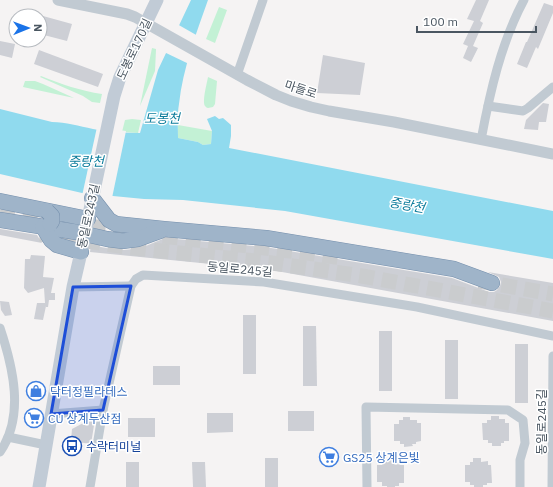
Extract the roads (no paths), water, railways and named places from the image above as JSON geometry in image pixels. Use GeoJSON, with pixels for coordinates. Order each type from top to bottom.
{"type":"FeatureCollection","features":[{"type":"Feature","properties":{"kind":"highway"},"geometry":{"type":"LineString","coordinates":[[92,198],[109,220],[116,224],[161,230],[266,238],[454,269],[492,283]]}},
{"type":"Feature","properties":{"kind":"highway"},"geometry":{"type":"LineString","coordinates":[[0,201],[47,220],[86,228],[107,239],[122,241],[138,239],[161,230]]}},
{"type":"Feature","properties":{"kind":"highway"},"geometry":{"type":"LineString","coordinates":[[0,220],[47,220]]}},
{"type":"Feature","properties":{"kind":"highway"},"geometry":{"type":"LineString","coordinates":[[47,220],[51,240],[57,245],[81,252]]}},
{"type":"Feature","properties":{"kind":"main road","name":"도봉로170길"},"geometry":{"type":"LineString","coordinates":[[114,98],[120,77],[157,0]]}},
{"type":"Feature","properties":{"kind":"main road","name":"동일로243길"},"geometry":{"type":"LineString","coordinates":[[39,487],[73,287],[114,98]]}},
{"type":"Feature","properties":{"kind":"street","name":"마들로"},"geometry":{"type":"LineString","coordinates":[[58,0],[127,14],[134,17],[237,75],[276,95],[302,105],[553,154]]}},
{"type":"Feature","properties":{"kind":"street"},"geometry":{"type":"LineString","coordinates":[[237,75],[263,0]]}},
{"type":"Feature","properties":{"kind":"street"},"geometry":{"type":"LineString","coordinates":[[481,140],[495,75],[512,25],[524,0]]}},
{"type":"Feature","properties":{"kind":"street"},"geometry":{"type":"LineString","coordinates":[[488,106],[523,111],[553,87]]}},
{"type":"Feature","properties":{"kind":"street","name":"동일로245길"},"geometry":{"type":"LineString","coordinates":[[131,286],[136,279],[143,274],[264,282],[417,307],[553,336]]}},
{"type":"Feature","properties":{"kind":"street"},"geometry":{"type":"LineString","coordinates":[[73,287],[131,286],[103,410],[90,487]]}},
{"type":"Feature","properties":{"kind":"street"},"geometry":{"type":"LineString","coordinates":[[0,328],[11,366],[14,401],[13,420],[8,437],[0,452]]}},
{"type":"Feature","properties":{"kind":"street","name":"동일로245길"},"geometry":{"type":"LineString","coordinates":[[552,487],[553,356]]}},
{"type":"Feature","properties":{"kind":"street"},"geometry":{"type":"LineString","coordinates":[[367,487],[366,407],[508,410],[523,420],[525,443],[520,460],[520,487]]}},
{"type":"Feature","properties":{"kind":"street"},"geometry":{"type":"LineString","coordinates":[[51,414],[103,410]]}},
{"type":"Feature","properties":{"kind":"street"},"geometry":{"type":"LineString","coordinates":[[8,437],[46,444]]}},
{"type":"Feature","properties":{"kind":"water","name":"중랑천"},"geometry":{"type":"Polygon","coordinates":[[[191,0],[208,0],[190,51],[184,77],[178,108],[178,138],[198,142],[203,145],[211,144],[212,131],[207,119],[215,116],[219,119],[223,118],[231,125],[229,148],[553,211],[553,259],[285,211],[183,200],[144,199],[82,193],[0,174],[0,109],[52,122],[67,123],[99,130],[140,133],[158,70],[191,0]]]}},
{"type":"Feature","properties":{"kind":"tunnel"},"geometry":{"type":"LineString","coordinates":[[0,211],[41,219],[131,232]]}},
{"type":"Feature","properties":{"kind":"tunnel"},"geometry":{"type":"LineString","coordinates":[[40,234],[133,248],[265,262],[362,276],[553,311]]}},
{"type":"Feature","properties":{"kind":"tunnel"},"geometry":{"type":"LineString","coordinates":[[163,236],[343,258]]}},
{"type":"Feature","properties":{"kind":"tunnel"},"geometry":{"type":"LineString","coordinates":[[479,281],[553,294]]}},
{"type":"Feature","properties":{"kind":"place","name":"닥터정필라테스"},"geometry":{"type":"Point","coordinates":[36,391]}},
{"type":"Feature","properties":{"kind":"place","name":"CU 상계두산점"},"geometry":{"type":"Point","coordinates":[34,418]}},
{"type":"Feature","properties":{"kind":"place","name":"수락터미널"},"geometry":{"type":"Point","coordinates":[72,446]}},
{"type":"Feature","properties":{"kind":"place","name":"GS25 상계은빛"},"geometry":{"type":"Point","coordinates":[329,457]}},
{"type":"Feature","properties":{"kind":"water label","name":"도봉천"},"geometry":{"type":"Point","coordinates":[162,118]}}]}
